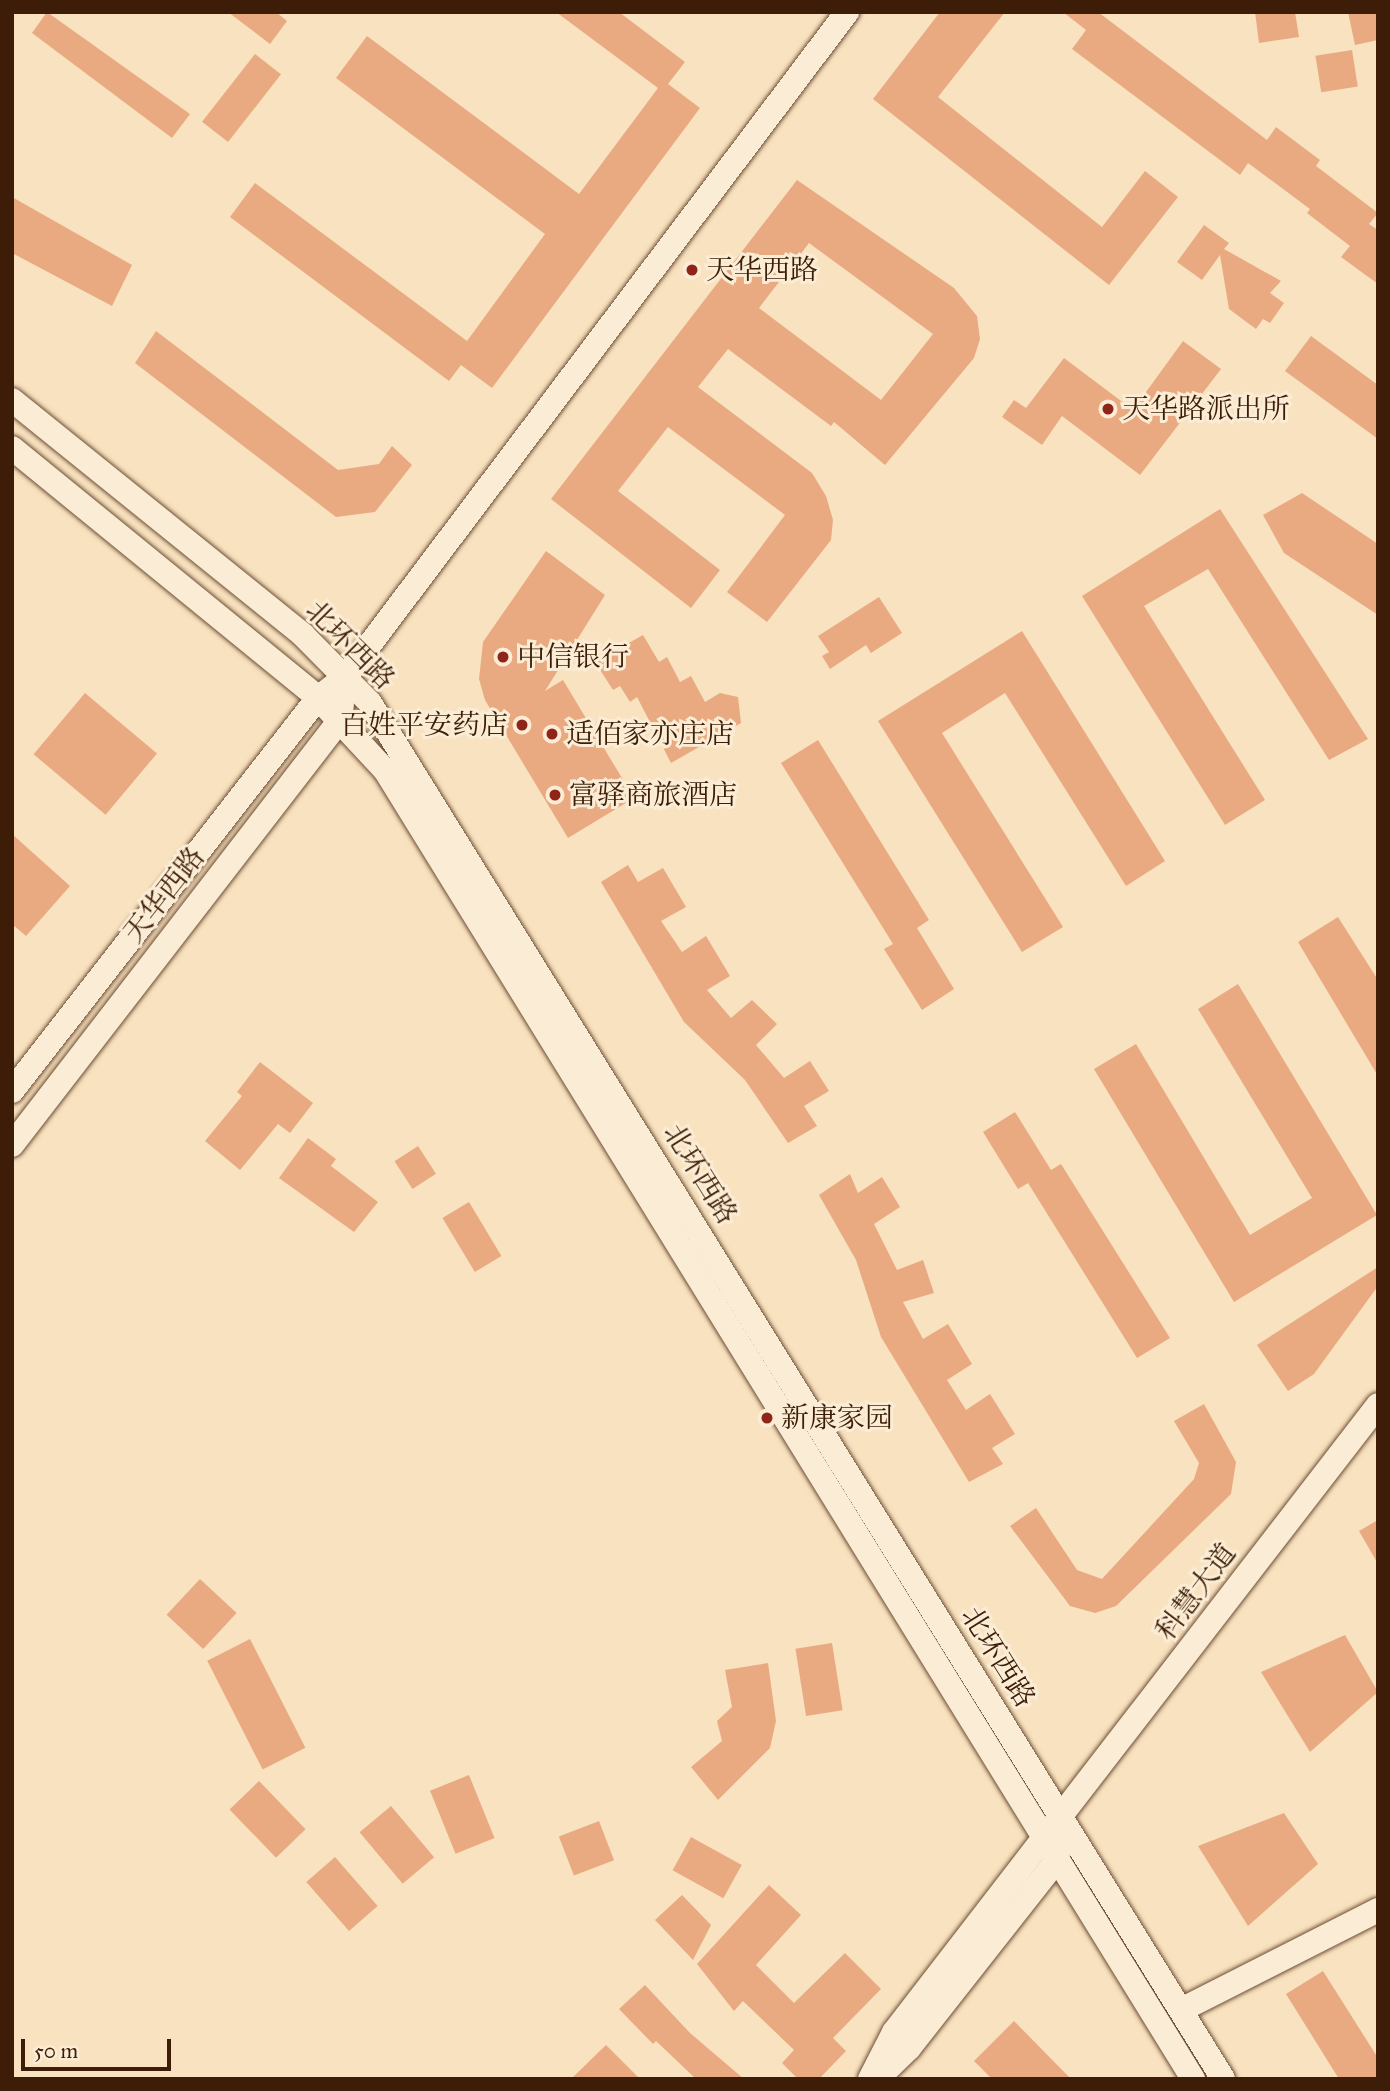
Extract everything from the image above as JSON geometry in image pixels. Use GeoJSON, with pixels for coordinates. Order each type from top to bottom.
{"type":"FeatureCollection","features":[{"type":"Feature","properties":{"kind":"street","name":"天华西路"},"geometry":{"type":"LineString","coordinates":[[12,1091],[318,698],[346,676],[847,12]]}},
{"type":"Feature","properties":{"kind":"street","name":"北环西路"},"geometry":{"type":"LineString","coordinates":[[12,400],[346,676],[424,784],[1223,2079]]}},
{"type":"Feature","properties":{"kind":"street","name":"北环西路"},"geometry":{"type":"LineString","coordinates":[[12,448],[318,698],[386,770],[1193,2079]]}},
{"type":"Feature","properties":{"kind":"street","name":"天华西路"},"geometry":{"type":"LineString","coordinates":[[12,1145],[340,720],[346,676]]}},
{"type":"Feature","properties":{"kind":"street","name":"科慧大道"},"geometry":{"type":"LineString","coordinates":[[870,2079],[894,2032],[1378,1405]]}},
{"type":"Feature","properties":{"kind":"street"},"geometry":{"type":"LineString","coordinates":[[878,2079],[909,2048],[1057,1860],[1062,1816]]}},
{"type":"Feature","properties":{"kind":"street"},"geometry":{"type":"LineString","coordinates":[[1181,2010],[1378,1910]]}},
{"type":"Feature","properties":{"kind":"building"},"geometry":{"type":"Polygon","coordinates":[[[47,12],[190,114],[172,138],[32,33],[47,12]]]}},
{"type":"Feature","properties":{"kind":"building"},"geometry":{"type":"Polygon","coordinates":[[[228,12],[276,12],[287,21],[270,44],[228,12]]]}},
{"type":"Feature","properties":{"kind":"building"},"geometry":{"type":"Polygon","coordinates":[[[556,12],[619,12],[685,62],[668,84],[700,108],[492,388],[461,365],[449,381],[230,217],[255,183],[467,341],[545,234],[336,78],[367,36],[579,194],[658,88],[556,12]]]}},
{"type":"Feature","properties":{"kind":"building"},"geometry":{"type":"Polygon","coordinates":[[[940,12],[1005,12],[938,97],[1102,227],[1145,171],[1178,197],[1109,285],[873,99],[940,12]]]}},
{"type":"Feature","properties":{"kind":"building"},"geometry":{"type":"Polygon","coordinates":[[[1063,12],[1098,12],[1267,140],[1276,127],[1320,160],[1316,166],[1378,213],[1369,224],[1378,230],[1378,284],[1341,257],[1350,246],[1307,213],[1310,209],[1248,163],[1240,175],[1072,49],[1086,30],[1063,12]]]}},
{"type":"Feature","properties":{"kind":"building"},"geometry":{"type":"Polygon","coordinates":[[[1255,12],[1295,12],[1299,37],[1259,43],[1255,12]]]}},
{"type":"Feature","properties":{"kind":"building"},"geometry":{"type":"Polygon","coordinates":[[[1348,12],[1378,12],[1378,40],[1355,45],[1348,12]]]}},
{"type":"Feature","properties":{"kind":"building"},"geometry":{"type":"Polygon","coordinates":[[[1352,50],[1358,87],[1321,92],[1315,56],[1352,50]]]}},
{"type":"Feature","properties":{"kind":"building"},"geometry":{"type":"Polygon","coordinates":[[[255,54],[281,74],[228,142],[202,122],[255,54]]]}},
{"type":"Feature","properties":{"kind":"building"},"geometry":{"type":"Polygon","coordinates":[[[797,180],[954,288],[977,316],[980,339],[974,358],[885,465],[834,422],[831,426],[728,349],[698,387],[812,473],[826,496],[833,520],[831,540],[767,622],[727,592],[785,515],[668,427],[618,491],[720,570],[691,608],[551,499],[797,180]],[[809,243],[759,308],[881,400],[933,334],[809,243]]]}},
{"type":"Feature","properties":{"kind":"building"},"geometry":{"type":"Polygon","coordinates":[[[12,197],[132,265],[112,306],[12,253],[12,197]]]}},
{"type":"Feature","properties":{"kind":"building"},"geometry":{"type":"Polygon","coordinates":[[[1204,225],[1229,243],[1224,249],[1281,281],[1270,293],[1284,303],[1270,323],[1263,319],[1256,329],[1229,309],[1220,255],[1202,280],[1177,262],[1204,225]]]}},
{"type":"Feature","properties":{"kind":"building"},"geometry":{"type":"Polygon","coordinates":[[[156,331],[338,470],[379,464],[392,446],[412,465],[375,512],[336,517],[135,363],[156,331]]]}},
{"type":"Feature","properties":{"kind":"building"},"geometry":{"type":"Polygon","coordinates":[[[1311,336],[1378,385],[1378,439],[1285,371],[1311,336]]]}},
{"type":"Feature","properties":{"kind":"building"},"geometry":{"type":"Polygon","coordinates":[[[1183,341],[1221,369],[1140,475],[1062,416],[1042,445],[1002,417],[1014,400],[1026,408],[1064,358],[1133,410],[1183,341]]]}},
{"type":"Feature","properties":{"kind":"building"},"geometry":{"type":"Polygon","coordinates":[[[1302,493],[1378,544],[1378,615],[1284,553],[1263,515],[1302,493]]]}},
{"type":"Feature","properties":{"kind":"building"},"geometry":{"type":"Polygon","coordinates":[[[1220,509],[1368,739],[1329,760],[1208,569],[1144,606],[1265,800],[1225,825],[1082,596],[1220,509]]]}},
{"type":"Feature","properties":{"kind":"building"},"geometry":{"type":"Polygon","coordinates":[[[546,551],[605,595],[545,691],[563,680],[634,798],[568,838],[485,700],[479,679],[483,642],[546,551]]]}},
{"type":"Feature","properties":{"kind":"building"},"geometry":{"type":"Polygon","coordinates":[[[879,597],[902,633],[871,653],[866,645],[830,669],[822,656],[829,652],[818,636],[879,597]]]}},
{"type":"Feature","properties":{"kind":"building"},"geometry":{"type":"Polygon","coordinates":[[[1022,631],[1165,861],[1126,886],[1005,693],[942,733],[1063,927],[1022,952],[878,721],[1022,631]]]}},
{"type":"Feature","properties":{"kind":"building"},"geometry":{"type":"Polygon","coordinates":[[[643,635],[659,662],[667,657],[680,682],[691,676],[705,702],[720,693],[738,697],[741,723],[671,763],[637,697],[630,702],[620,686],[613,690],[595,662],[643,635]]]}},
{"type":"Feature","properties":{"kind":"building"},"geometry":{"type":"Polygon","coordinates":[[[85,693],[157,753],[106,815],[34,754],[85,693]]]}},
{"type":"Feature","properties":{"kind":"building"},"geometry":{"type":"Polygon","coordinates":[[[818,740],[929,920],[917,928],[954,989],[922,1010],[884,949],[893,944],[781,763],[818,740]]]}},
{"type":"Feature","properties":{"kind":"building"},"geometry":{"type":"Polygon","coordinates":[[[12,834],[70,886],[26,936],[12,924],[12,834]]]}},
{"type":"Feature","properties":{"kind":"building"},"geometry":{"type":"Polygon","coordinates":[[[628,865],[638,882],[663,868],[686,907],[661,921],[682,952],[706,936],[730,976],[707,990],[731,1018],[752,1000],[777,1024],[756,1045],[784,1078],[810,1061],[829,1091],[804,1106],[817,1126],[788,1143],[745,1080],[684,1022],[601,882],[628,865]]]}},
{"type":"Feature","properties":{"kind":"building"},"geometry":{"type":"Polygon","coordinates":[[[1338,917],[1378,980],[1378,1076],[1298,942],[1338,917]]]}},
{"type":"Feature","properties":{"kind":"building"},"geometry":{"type":"Polygon","coordinates":[[[1238,984],[1377,1215],[1234,1302],[1094,1069],[1136,1044],[1250,1235],[1312,1198],[1198,1009],[1238,984]]]}},
{"type":"Feature","properties":{"kind":"building"},"geometry":{"type":"Polygon","coordinates":[[[260,1062],[313,1103],[290,1133],[278,1124],[240,1170],[205,1141],[242,1096],[237,1092],[260,1062]]]}},
{"type":"Feature","properties":{"kind":"building"},"geometry":{"type":"Polygon","coordinates":[[[1015,1112],[1051,1170],[1061,1164],[1170,1338],[1137,1358],[1028,1183],[1018,1189],[983,1132],[1015,1112]]]}},
{"type":"Feature","properties":{"kind":"building"},"geometry":{"type":"Polygon","coordinates":[[[308,1138],[336,1159],[331,1166],[378,1202],[354,1232],[279,1178],[308,1138]]]}},
{"type":"Feature","properties":{"kind":"building"},"geometry":{"type":"Polygon","coordinates":[[[418,1146],[436,1174],[412,1189],[395,1161],[418,1146]]]}},
{"type":"Feature","properties":{"kind":"building"},"geometry":{"type":"Polygon","coordinates":[[[850,1174],[858,1193],[882,1177],[900,1207],[874,1224],[897,1270],[923,1260],[934,1293],[903,1302],[923,1339],[948,1324],[972,1364],[947,1380],[966,1410],[990,1394],[1015,1434],[992,1448],[1003,1464],[969,1482],[881,1337],[856,1260],[819,1195],[850,1174]]]}},
{"type":"Feature","properties":{"kind":"building"},"geometry":{"type":"Polygon","coordinates":[[[469,1202],[501,1256],[475,1272],[442,1218],[469,1202]]]}},
{"type":"Feature","properties":{"kind":"building"},"geometry":{"type":"Polygon","coordinates":[[[1378,1267],[1378,1286],[1314,1374],[1288,1391],[1257,1345],[1378,1267]]]}},
{"type":"Feature","properties":{"kind":"building"},"geometry":{"type":"Polygon","coordinates":[[[1204,1404],[1236,1462],[1231,1494],[1116,1606],[1095,1613],[1070,1606],[1010,1526],[1036,1508],[1077,1570],[1102,1579],[1194,1479],[1199,1463],[1174,1421],[1204,1404]]]}},
{"type":"Feature","properties":{"kind":"building"},"geometry":{"type":"Polygon","coordinates":[[[1378,1520],[1378,1564],[1359,1531],[1378,1520]]]}},
{"type":"Feature","properties":{"kind":"building"},"geometry":{"type":"Polygon","coordinates":[[[200,1579],[237,1613],[203,1649],[167,1615],[200,1579]]]}},
{"type":"Feature","properties":{"kind":"building"},"geometry":{"type":"Polygon","coordinates":[[[1345,1635],[1378,1692],[1310,1752],[1261,1672],[1345,1635]]]}},
{"type":"Feature","properties":{"kind":"building"},"geometry":{"type":"Polygon","coordinates":[[[250,1639],[305,1748],[263,1769],[207,1661],[250,1639]]]}},
{"type":"Feature","properties":{"kind":"building"},"geometry":{"type":"Polygon","coordinates":[[[832,1643],[843,1710],[806,1716],[795,1649],[832,1643]]]}},
{"type":"Feature","properties":{"kind":"building"},"geometry":{"type":"Polygon","coordinates":[[[768,1663],[776,1721],[770,1748],[718,1800],[691,1767],[722,1741],[717,1721],[732,1707],[725,1670],[768,1663]]]}},
{"type":"Feature","properties":{"kind":"building"},"geometry":{"type":"Polygon","coordinates":[[[469,1775],[494,1838],[456,1854],[430,1791],[469,1775]]]}},
{"type":"Feature","properties":{"kind":"building"},"geometry":{"type":"Polygon","coordinates":[[[259,1781],[306,1829],[276,1858],[230,1809],[259,1781]]]}},
{"type":"Feature","properties":{"kind":"building"},"geometry":{"type":"Polygon","coordinates":[[[391,1806],[434,1857],[403,1884],[360,1832],[391,1806]]]}},
{"type":"Feature","properties":{"kind":"building"},"geometry":{"type":"Polygon","coordinates":[[[1284,1813],[1318,1864],[1248,1926],[1198,1846],[1284,1813]]]}},
{"type":"Feature","properties":{"kind":"building"},"geometry":{"type":"Polygon","coordinates":[[[599,1821],[614,1860],[574,1876],[559,1836],[599,1821]]]}},
{"type":"Feature","properties":{"kind":"building"},"geometry":{"type":"Polygon","coordinates":[[[691,1837],[742,1865],[723,1898],[673,1870],[691,1837]]]}},
{"type":"Feature","properties":{"kind":"building"},"geometry":{"type":"Polygon","coordinates":[[[335,1857],[378,1906],[349,1931],[306,1882],[335,1857]]]}},
{"type":"Feature","properties":{"kind":"building"},"geometry":{"type":"Polygon","coordinates":[[[769,1885],[801,1915],[756,1965],[794,2003],[845,1953],[881,1989],[833,2038],[846,2051],[819,2079],[798,2079],[782,2063],[794,2050],[743,2001],[734,2011],[697,1964],[769,1885]]]}},
{"type":"Feature","properties":{"kind":"building"},"geometry":{"type":"Polygon","coordinates":[[[682,1895],[711,1925],[693,1960],[655,1920],[682,1895]]]}},
{"type":"Feature","properties":{"kind":"building"},"geometry":{"type":"Polygon","coordinates":[[[1323,1971],[1378,2058],[1378,2079],[1339,2079],[1286,1994],[1323,1971]]]}},
{"type":"Feature","properties":{"kind":"building"},"geometry":{"type":"Polygon","coordinates":[[[645,1985],[690,2033],[744,2079],[696,2079],[656,2041],[653,2044],[619,2009],[645,1985]]]}},
{"type":"Feature","properties":{"kind":"building"},"geometry":{"type":"Polygon","coordinates":[[[1014,2021],[1071,2079],[992,2079],[974,2061],[1014,2021]]]}},
{"type":"Feature","properties":{"kind":"building"},"geometry":{"type":"Polygon","coordinates":[[[606,2045],[640,2079],[571,2079],[606,2045]]]}},
{"type":"Feature","properties":{"kind":"place","name":"天华西路"},"geometry":{"type":"Point","coordinates":[692,270]}},
{"type":"Feature","properties":{"kind":"place","name":"天华路派出所"},"geometry":{"type":"Point","coordinates":[1108,409]}},
{"type":"Feature","properties":{"kind":"place","name":"中信银行"},"geometry":{"type":"Point","coordinates":[503,657]}},
{"type":"Feature","properties":{"kind":"place","name":"百姓平安药店"},"geometry":{"type":"Point","coordinates":[522,725]}},
{"type":"Feature","properties":{"kind":"place","name":"适佰家亦庄店"},"geometry":{"type":"Point","coordinates":[552,734]}},
{"type":"Feature","properties":{"kind":"place","name":"富驿商旅酒店"},"geometry":{"type":"Point","coordinates":[555,795]}},
{"type":"Feature","properties":{"kind":"place","name":"新康家园"},"geometry":{"type":"Point","coordinates":[767,1418]}}]}
